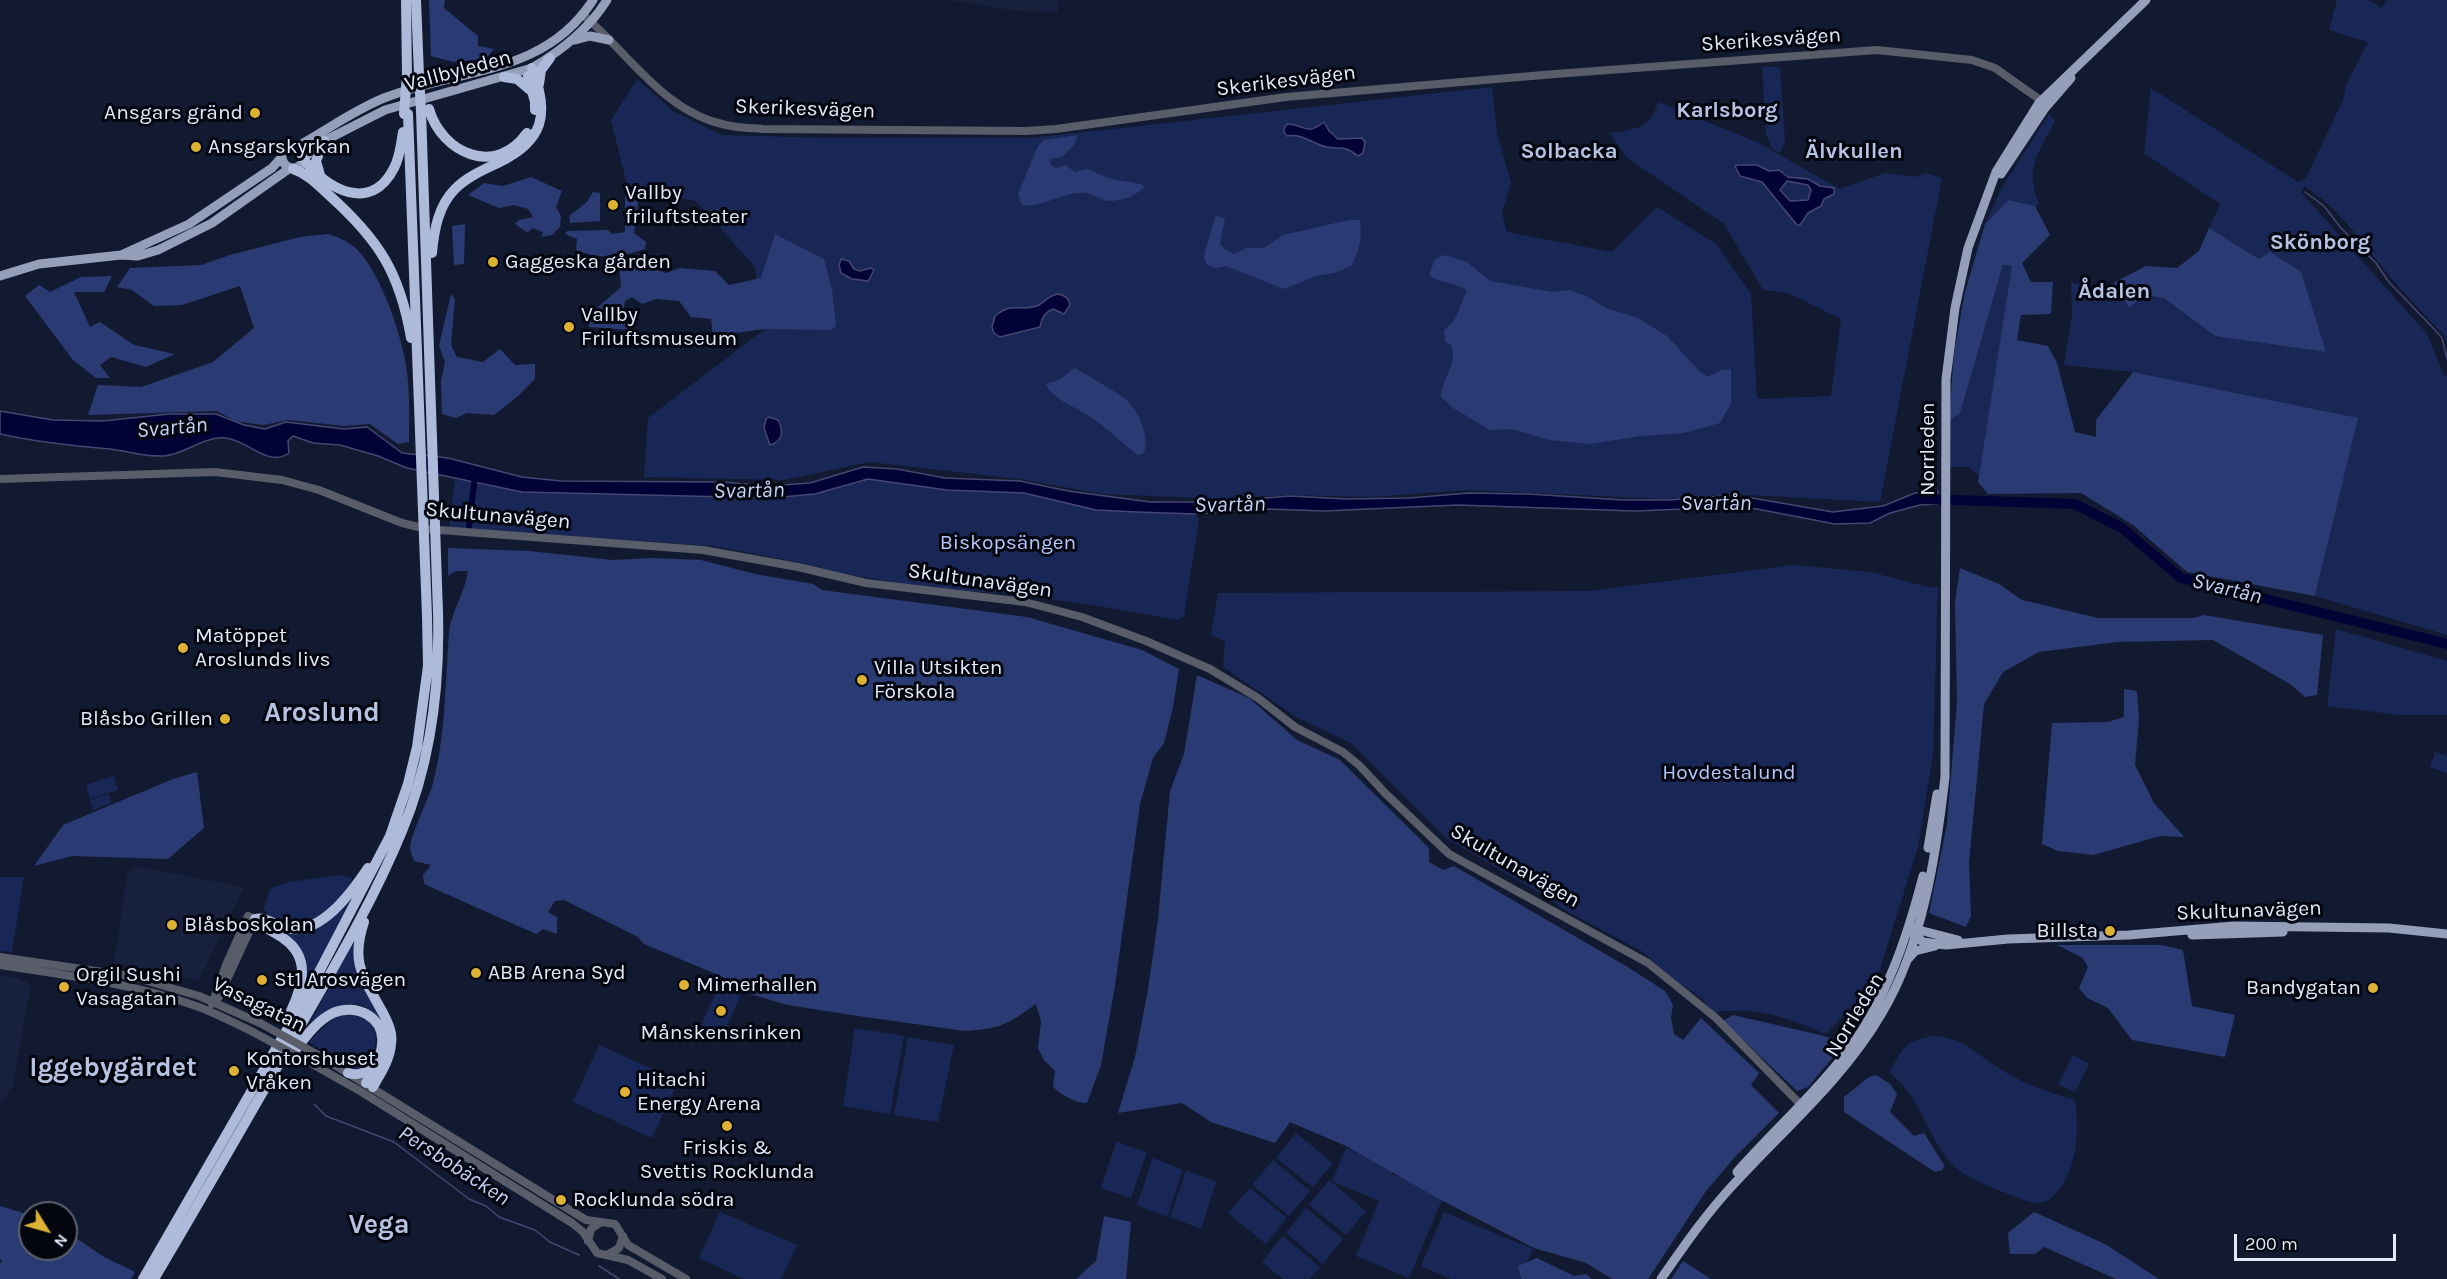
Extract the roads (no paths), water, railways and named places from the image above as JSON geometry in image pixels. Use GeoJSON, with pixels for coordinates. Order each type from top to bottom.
{"type":"FeatureCollection","features":[{"type":"Feature","properties":{"kind":"highway"},"geometry":{"type":"LineString","coordinates":[[154,1279],[276,1070],[366,892],[375,876],[390,858],[403,830],[416,791],[429,738],[438,667],[418,379],[406,114],[406,0]]}},
{"type":"Feature","properties":{"kind":"highway"},"geometry":{"type":"LineString","coordinates":[[143,1279],[375,876],[408,784],[417,747],[433,614],[425,110],[416,0]]}},
{"type":"Feature","properties":{"kind":"highway"},"geometry":{"type":"LineString","coordinates":[[425,110],[438,131],[452,145],[472,155],[488,156],[507,151],[525,136],[534,120],[536,92],[541,70],[550,58]]}},
{"type":"Feature","properties":{"kind":"highway"},"geometry":{"type":"LineString","coordinates":[[427,282],[430,279],[435,232],[445,203],[453,191],[465,180],[518,153],[528,144],[540,120],[542,102],[536,92],[528,65]]}},
{"type":"Feature","properties":{"kind":"highway"},"geometry":{"type":"LineString","coordinates":[[504,77],[517,79],[536,92]]}},
{"type":"Feature","properties":{"kind":"highway"},"geometry":{"type":"LineString","coordinates":[[304,159],[324,180],[341,191],[353,194],[366,192],[382,184],[394,170],[399,157],[406,114]]}},
{"type":"Feature","properties":{"kind":"highway"},"geometry":{"type":"LineString","coordinates":[[324,141],[316,165],[324,180]]}},
{"type":"Feature","properties":{"kind":"highway"},"geometry":{"type":"LineString","coordinates":[[291,168],[306,174],[350,214],[382,253],[399,286],[408,320],[415,377],[418,379]]}},
{"type":"Feature","properties":{"kind":"highway"},"geometry":{"type":"LineString","coordinates":[[251,917],[261,917],[287,928],[309,925],[336,907],[366,892]]}},
{"type":"Feature","properties":{"kind":"highway"},"geometry":{"type":"LineString","coordinates":[[366,892],[357,952],[360,970],[364,983],[386,1020],[392,1038],[388,1057],[370,1090]]}},
{"type":"Feature","properties":{"kind":"highway"},"geometry":{"type":"LineString","coordinates":[[251,917],[258,924],[292,945],[298,953],[302,966],[300,989],[274,1052]]}},
{"type":"Feature","properties":{"kind":"highway"},"geometry":{"type":"LineString","coordinates":[[276,1070],[322,1021],[336,1012],[348,1010],[368,1015],[381,1029],[382,1043],[370,1090]]}},
{"type":"Feature","properties":{"kind":"highway"},"geometry":{"type":"LineString","coordinates":[[348,1073],[363,1073],[377,1062]]}},
{"type":"Feature","properties":{"kind":"main road","name":"Vallbyleden"},"geometry":{"type":"LineString","coordinates":[[587,18],[593,0]]}},
{"type":"Feature","properties":{"kind":"main road","name":"Vallbyleden"},"geometry":{"type":"LineString","coordinates":[[296,147],[385,97],[514,61],[528,65],[550,58],[570,42],[600,0]]}},
{"type":"Feature","properties":{"kind":"main road","name":"Vallbyleden"},"geometry":{"type":"LineString","coordinates":[[304,159],[324,141],[367,118],[398,105],[504,77],[528,65],[558,44],[571,28],[587,18],[607,0]]}},
{"type":"Feature","properties":{"kind":"main road","name":"Norrleden"},"geometry":{"type":"LineString","coordinates":[[1655,1279],[1698,1218],[1803,1107],[1841,1073],[1883,1013],[1905,963],[1928,881],[1945,777],[1945,423],[1948,361],[1955,308],[1968,248],[1987,196],[2042,106],[2097,46],[2146,0]]}},
{"type":"Feature","properties":{"kind":"main road"},"geometry":{"type":"LineString","coordinates":[[570,42],[590,36],[609,40]]}},
{"type":"Feature","properties":{"kind":"main road"},"geometry":{"type":"LineString","coordinates":[[0,276],[39,264],[121,255],[138,256],[158,250],[193,235],[291,168],[300,166],[304,159],[302,151],[296,147],[285,149],[272,168],[189,224],[121,255]]}},
{"type":"Feature","properties":{"kind":"main road"},"geometry":{"type":"LineString","coordinates":[[281,158],[284,164],[291,168]]}},
{"type":"Feature","properties":{"kind":"main road","name":"Skultunavägen"},"geometry":{"type":"LineString","coordinates":[[1916,930],[1923,942],[1946,945],[2129,935],[2234,926],[2369,928],[2447,934]]}},
{"type":"Feature","properties":{"kind":"main road","name":"Norrleden"},"geometry":{"type":"LineString","coordinates":[[1661,1279],[1682,1248],[1732,1185],[1803,1107],[1846,1053],[1864,1026],[1916,930]]}},
{"type":"Feature","properties":{"kind":"main road","name":"Skultunavägen"},"geometry":{"type":"LineString","coordinates":[[1916,930],[1971,942]]}},
{"type":"Feature","properties":{"kind":"main road"},"geometry":{"type":"LineString","coordinates":[[1905,963],[1915,951],[1946,945]]}},
{"type":"Feature","properties":{"kind":"street","name":"Skerikesvägen"},"geometry":{"type":"LineString","coordinates":[[587,18],[656,87],[679,106],[726,125],[763,129],[1046,129],[1330,93],[1877,50],[1972,60],[1995,68],[2042,106]]}},
{"type":"Feature","properties":{"kind":"street","name":"Skultunavägen"},"geometry":{"type":"LineString","coordinates":[[0,479],[215,472],[285,480],[319,490],[402,523],[427,529],[703,550],[798,567],[866,583],[1026,602],[1109,626],[1210,669],[1231,681],[1258,698],[1295,727],[1352,759],[1451,855],[1648,963],[1716,1018],[1803,1107]]}},
{"type":"Feature","properties":{"kind":"street"},"geometry":{"type":"LineString","coordinates":[[209,1011],[213,1002],[219,997],[222,984],[251,917]]}},
{"type":"Feature","properties":{"kind":"street","name":"Vasagatan"},"geometry":{"type":"LineString","coordinates":[[0,957],[116,984],[209,1011],[314,1065],[370,1090],[586,1220],[603,1221]]}},
{"type":"Feature","properties":{"kind":"street","name":"Vasagatan"},"geometry":{"type":"LineString","coordinates":[[0,965],[130,976],[199,996],[260,1023],[348,1073],[370,1090],[572,1223],[583,1232],[588,1241]]}},
{"type":"Feature","properties":{"kind":"street"},"geometry":{"type":"LineString","coordinates":[[199,996],[211,992],[222,984]]}},
{"type":"Feature","properties":{"kind":"street"},"geometry":{"type":"LineString","coordinates":[[222,984],[224,998],[238,1013]]}},
{"type":"Feature","properties":{"kind":"street"},"geometry":{"type":"LineString","coordinates":[[662,1279],[628,1260],[594,1251],[588,1241],[591,1228],[603,1221],[615,1224],[628,1245],[686,1279]]}},
{"type":"Feature","properties":{"kind":"street"},"geometry":{"type":"LineString","coordinates":[[606,1255],[614,1253],[619,1248],[622,1233]]}},
{"type":"Feature","properties":{"kind":"water"},"geometry":{"type":"Polygon","coordinates":[[[1324,122],[1329,131],[1338,139],[1362,138],[1365,142],[1363,153],[1358,156],[1346,149],[1321,146],[1303,137],[1287,136],[1284,132],[1287,124],[1313,129],[1324,122]]]}},
{"type":"Feature","properties":{"kind":"water"},"geometry":{"type":"Polygon","coordinates":[[[1757,165],[1769,171],[1779,170],[1788,177],[1808,179],[1820,186],[1834,188],[1834,194],[1824,199],[1821,206],[1808,213],[1800,225],[1797,225],[1762,182],[1740,176],[1735,166],[1757,165]],[[1787,181],[1780,190],[1790,201],[1808,200],[1811,190],[1808,185],[1787,181]]]}},
{"type":"Feature","properties":{"kind":"water"},"geometry":{"type":"Polygon","coordinates":[[[841,259],[849,261],[854,269],[860,271],[871,268],[874,270],[868,281],[852,279],[841,273],[839,265],[841,259]]]}},
{"type":"Feature","properties":{"kind":"water"},"geometry":{"type":"Polygon","coordinates":[[[1058,294],[1066,297],[1070,305],[1064,314],[1053,309],[1044,316],[1040,327],[1000,337],[994,333],[992,327],[995,316],[1007,309],[1037,306],[1058,294]]]}},
{"type":"Feature","properties":{"kind":"water"},"geometry":{"type":"Polygon","coordinates":[[[0,411],[53,420],[103,421],[169,414],[216,414],[244,425],[265,429],[286,422],[344,429],[367,427],[402,453],[448,458],[522,477],[561,481],[723,482],[768,486],[810,483],[863,467],[897,469],[945,478],[1020,481],[1068,491],[1150,502],[1217,502],[1290,496],[1346,499],[1409,498],[1469,493],[1623,500],[1669,500],[1721,496],[1746,497],[1833,512],[1883,506],[1915,493],[1938,491],[1938,504],[1920,505],[1890,513],[1870,523],[1835,524],[1757,509],[1734,507],[1635,511],[1457,505],[1324,511],[1268,509],[1195,514],[1137,512],[1096,510],[1024,493],[947,490],[868,479],[815,494],[771,498],[522,492],[407,468],[378,456],[340,445],[313,443],[293,436],[288,441],[289,453],[281,457],[266,455],[226,438],[202,442],[172,455],[164,456],[41,441],[0,434],[0,411]]]}},
{"type":"Feature","properties":{"kind":"water"},"geometry":{"type":"Polygon","coordinates":[[[769,417],[778,420],[782,432],[778,441],[770,445],[764,428],[766,419],[769,417]]]}},
{"type":"Feature","properties":{"kind":"waterway"},"geometry":{"type":"LineString","coordinates":[[2305,192],[2324,206],[2341,228],[2376,263],[2388,281],[2442,338],[2447,359]]}},
{"type":"Feature","properties":{"kind":"waterway"},"geometry":{"type":"LineString","coordinates":[[469,526],[475,476]]}},
{"type":"Feature","properties":{"kind":"waterway","name":"Svartån"},"geometry":{"type":"LineString","coordinates":[[1925,499],[2075,504],[2122,528],[2181,578],[2447,644]]}},
{"type":"Feature","properties":{"kind":"waterway","name":"Persbobäcken"},"geometry":{"type":"LineString","coordinates":[[314,1104],[326,1116],[394,1142],[469,1199],[486,1206],[499,1217],[535,1230],[550,1242],[579,1255]]}},
{"type":"Feature","properties":{"kind":"waterway","name":"Persbobäcken"},"geometry":{"type":"LineString","coordinates":[[599,1266],[619,1279]]}},
{"type":"Feature","properties":{"kind":"place","name":"Ansgars gränd"},"geometry":{"type":"Point","coordinates":[255,113]}},
{"type":"Feature","properties":{"kind":"place","name":"Ansgarskyrkan"},"geometry":{"type":"Point","coordinates":[196,147]}},
{"type":"Feature","properties":{"kind":"place","name":"Vallby friluftsteater"},"geometry":{"type":"Point","coordinates":[613,205]}},
{"type":"Feature","properties":{"kind":"place","name":"Gaggeska gården"},"geometry":{"type":"Point","coordinates":[493,262]}},
{"type":"Feature","properties":{"kind":"place","name":"Vallby Friluftsmuseum"},"geometry":{"type":"Point","coordinates":[569,327]}},
{"type":"Feature","properties":{"kind":"place","name":"Matöppet Aroslunds livs"},"geometry":{"type":"Point","coordinates":[183,648]}},
{"type":"Feature","properties":{"kind":"place","name":"Villa Utsikten Förskola"},"geometry":{"type":"Point","coordinates":[862,680]}},
{"type":"Feature","properties":{"kind":"place","name":"Blåsbo Grillen"},"geometry":{"type":"Point","coordinates":[225,719]}},
{"type":"Feature","properties":{"kind":"place","name":"Blåsboskolan"},"geometry":{"type":"Point","coordinates":[172,925]}},
{"type":"Feature","properties":{"kind":"place","name":"Billsta"},"geometry":{"type":"Point","coordinates":[2110,931]}},
{"type":"Feature","properties":{"kind":"place","name":"ABB Arena Syd"},"geometry":{"type":"Point","coordinates":[476,973]}},
{"type":"Feature","properties":{"kind":"place","name":"St1 Arosvägen"},"geometry":{"type":"Point","coordinates":[262,980]}},
{"type":"Feature","properties":{"kind":"place","name":"Mimerhallen"},"geometry":{"type":"Point","coordinates":[684,985]}},
{"type":"Feature","properties":{"kind":"place","name":"Orgil Sushi Vasagatan"},"geometry":{"type":"Point","coordinates":[64,987]}},
{"type":"Feature","properties":{"kind":"place","name":"Bandygatan"},"geometry":{"type":"Point","coordinates":[2373,988]}},
{"type":"Feature","properties":{"kind":"place","name":"Månskensrinken"},"geometry":{"type":"Point","coordinates":[721,1011]}},
{"type":"Feature","properties":{"kind":"place","name":"Kontorshuset Vråken"},"geometry":{"type":"Point","coordinates":[234,1071]}},
{"type":"Feature","properties":{"kind":"place","name":"Hitachi Energy Arena"},"geometry":{"type":"Point","coordinates":[625,1092]}},
{"type":"Feature","properties":{"kind":"place","name":"Friskis & Svettis Rocklunda"},"geometry":{"type":"Point","coordinates":[727,1126]}},
{"type":"Feature","properties":{"kind":"place","name":"Rocklunda södra"},"geometry":{"type":"Point","coordinates":[561,1200]}},
{"type":"Feature","properties":{"kind":"district","name":"Karlsborg"},"geometry":{"type":"Point","coordinates":[1727,111]}},
{"type":"Feature","properties":{"kind":"district","name":"Solbacka"},"geometry":{"type":"Point","coordinates":[1569,152]}},
{"type":"Feature","properties":{"kind":"district","name":"Älvkullen"},"geometry":{"type":"Point","coordinates":[1854,152]}},
{"type":"Feature","properties":{"kind":"district","name":"Skönborg"},"geometry":{"type":"Point","coordinates":[2320,243]}},
{"type":"Feature","properties":{"kind":"district","name":"Ådalen"},"geometry":{"type":"Point","coordinates":[2114,292]}},
{"type":"Feature","properties":{"kind":"district","name":"Aroslund"},"geometry":{"type":"Point","coordinates":[322,713]}},
{"type":"Feature","properties":{"kind":"district","name":"Iggebygärdet"},"geometry":{"type":"Point","coordinates":[113,1068]}},
{"type":"Feature","properties":{"kind":"district","name":"Vega"},"geometry":{"type":"Point","coordinates":[379,1225]}},
{"type":"Feature","properties":{"kind":"park label","name":"Biskopsängen"},"geometry":{"type":"Point","coordinates":[1008,543]}},
{"type":"Feature","properties":{"kind":"park label","name":"Hovdestalund"},"geometry":{"type":"Point","coordinates":[1729,773]}}]}
